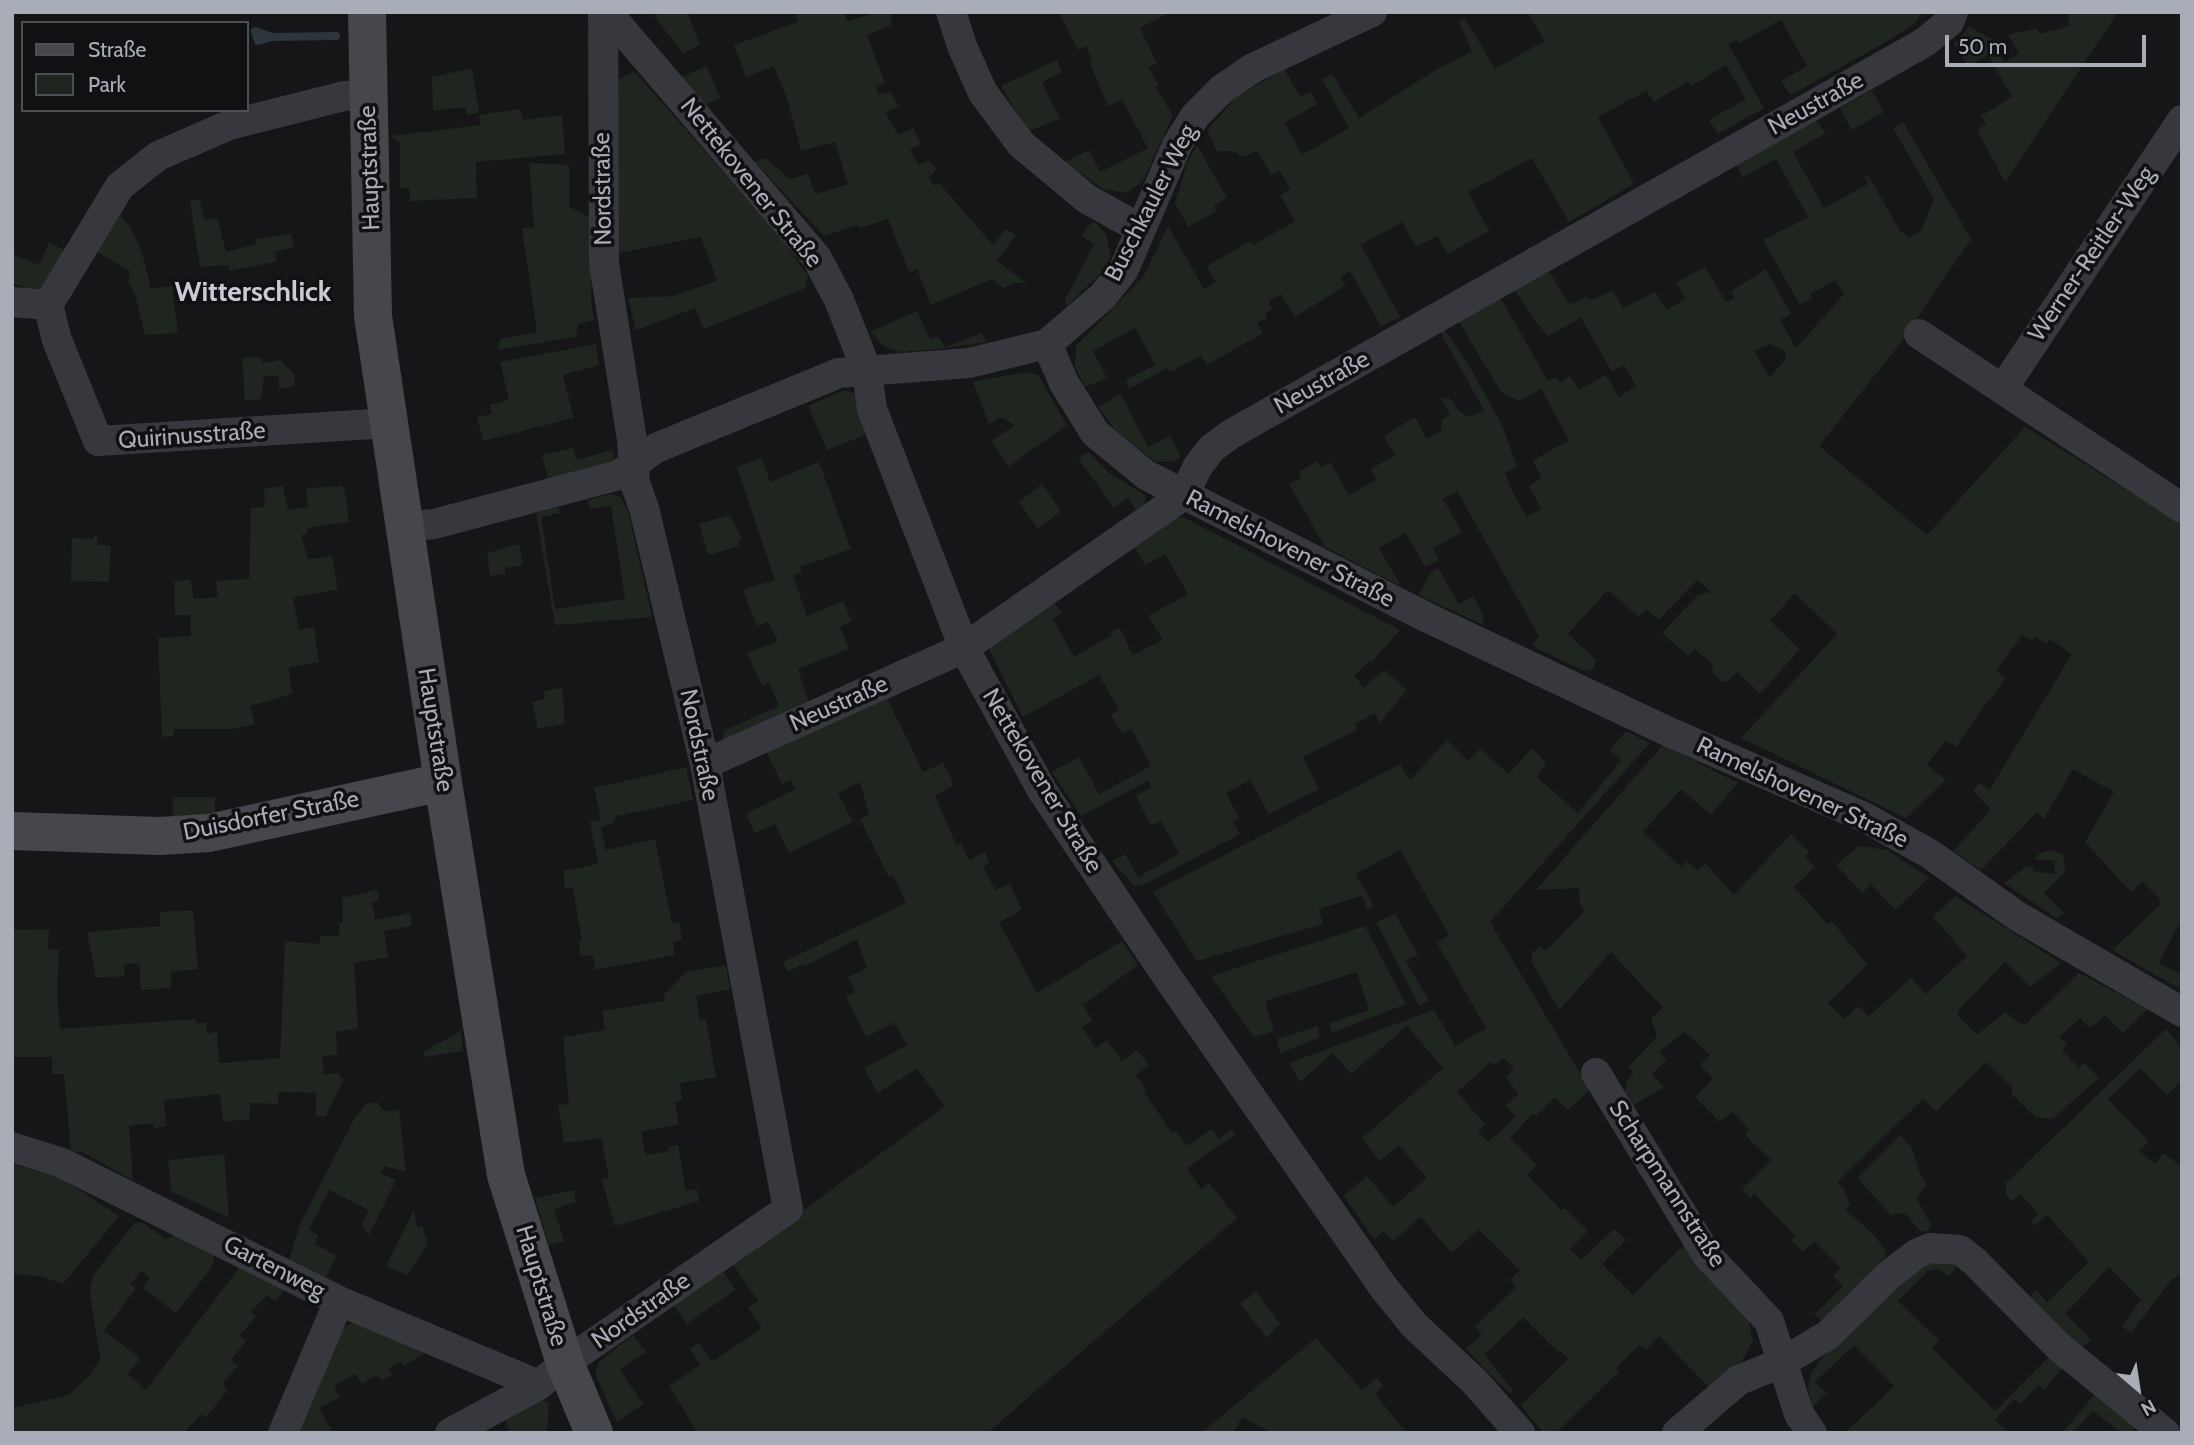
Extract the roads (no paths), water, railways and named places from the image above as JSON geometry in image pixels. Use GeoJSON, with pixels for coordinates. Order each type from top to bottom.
{"type":"FeatureCollection","features":[{"type":"Feature","properties":{"kind":"main road","name":"Hauptstraße"},"geometry":{"type":"LineString","coordinates":[[368,12],[373,316],[403,527],[506,1175],[552,1374],[588,1431]]}},
{"type":"Feature","properties":{"kind":"main road","name":"Duisdorfer Straße"},"geometry":{"type":"LineString","coordinates":[[12,831],[159,836],[209,833],[443,782]]}},
{"type":"Feature","properties":{"kind":"street","name":"Nettekovener Straße"},"geometry":{"type":"LineString","coordinates":[[605,12],[809,246],[839,300],[867,371],[872,409],[964,648],[1043,792],[1168,978],[1384,1288],[1414,1325],[1475,1382],[1520,1433]]}},
{"type":"Feature","properties":{"kind":"street","name":"Nordstraße"},"geometry":{"type":"LineString","coordinates":[[552,1374],[788,1209],[705,764],[644,508],[635,483],[604,262],[605,12]]}},
{"type":"Feature","properties":{"kind":"street"},"geometry":{"type":"LineString","coordinates":[[951,12],[962,46],[983,93],[1021,144],[1087,199],[1139,228]]}},
{"type":"Feature","properties":{"kind":"street","name":"Buschkauler Weg"},"geometry":{"type":"LineString","coordinates":[[1047,344],[1103,296],[1124,269],[1139,228],[1183,135],[1195,116],[1222,89],[1253,68],[1372,12]]}},
{"type":"Feature","properties":{"kind":"street","name":"Neustraße"},"geometry":{"type":"LineString","coordinates":[[705,764],[964,648],[1184,495],[1198,466],[1212,448],[1231,434],[1925,42],[1949,22],[1952,12]]}},
{"type":"Feature","properties":{"kind":"street"},"geometry":{"type":"LineString","coordinates":[[12,302],[48,305],[120,186],[158,156],[229,125],[344,96],[368,95]]}},
{"type":"Feature","properties":{"kind":"street","name":"Werner-Reitler-Weg"},"geometry":{"type":"LineString","coordinates":[[2004,387],[2182,120]]}},
{"type":"Feature","properties":{"kind":"street","name":"Quirinusstraße"},"geometry":{"type":"LineString","coordinates":[[48,305],[57,340],[98,442],[389,423]]}},
{"type":"Feature","properties":{"kind":"street"},"geometry":{"type":"LineString","coordinates":[[1919,334],[2004,387],[2182,508]]}},
{"type":"Feature","properties":{"kind":"street"},"geometry":{"type":"LineString","coordinates":[[403,527],[434,524],[619,475],[656,448],[839,373],[970,363],[1047,344]]}},
{"type":"Feature","properties":{"kind":"street","name":"Ramelshovener Straße"},"geometry":{"type":"LineString","coordinates":[[1047,344],[1064,383],[1095,433],[1146,475],[1428,618],[1669,732],[1864,817],[1930,854],[2017,916],[2182,1012]]}},
{"type":"Feature","properties":{"kind":"street","name":"Scharpmannstraße"},"geometry":{"type":"LineString","coordinates":[[1596,1073],[1707,1255],[1769,1321],[1799,1414],[1812,1433]]}},
{"type":"Feature","properties":{"kind":"street","name":"Gartenweg"},"geometry":{"type":"LineString","coordinates":[[12,1147],[62,1163],[340,1301],[552,1374]]}},
{"type":"Feature","properties":{"kind":"street"},"geometry":{"type":"LineString","coordinates":[[1677,1433],[1739,1380],[1781,1363],[1828,1335],[1888,1276],[1916,1254],[1930,1248],[1960,1250],[2059,1347],[2165,1433]]}},
{"type":"Feature","properties":{"kind":"street"},"geometry":{"type":"LineString","coordinates":[[283,1433],[340,1301]]}},
{"type":"Feature","properties":{"kind":"street"},"geometry":{"type":"LineString","coordinates":[[450,1433],[552,1374]]}},
{"type":"Feature","properties":{"kind":"waterway"},"geometry":{"type":"LineString","coordinates":[[272,37],[258,41],[255,31],[272,37],[336,36]]}},
{"type":"Feature","properties":{"kind":"district","name":"Witterschlick"},"geometry":{"type":"Point","coordinates":[253,293]}}]}
